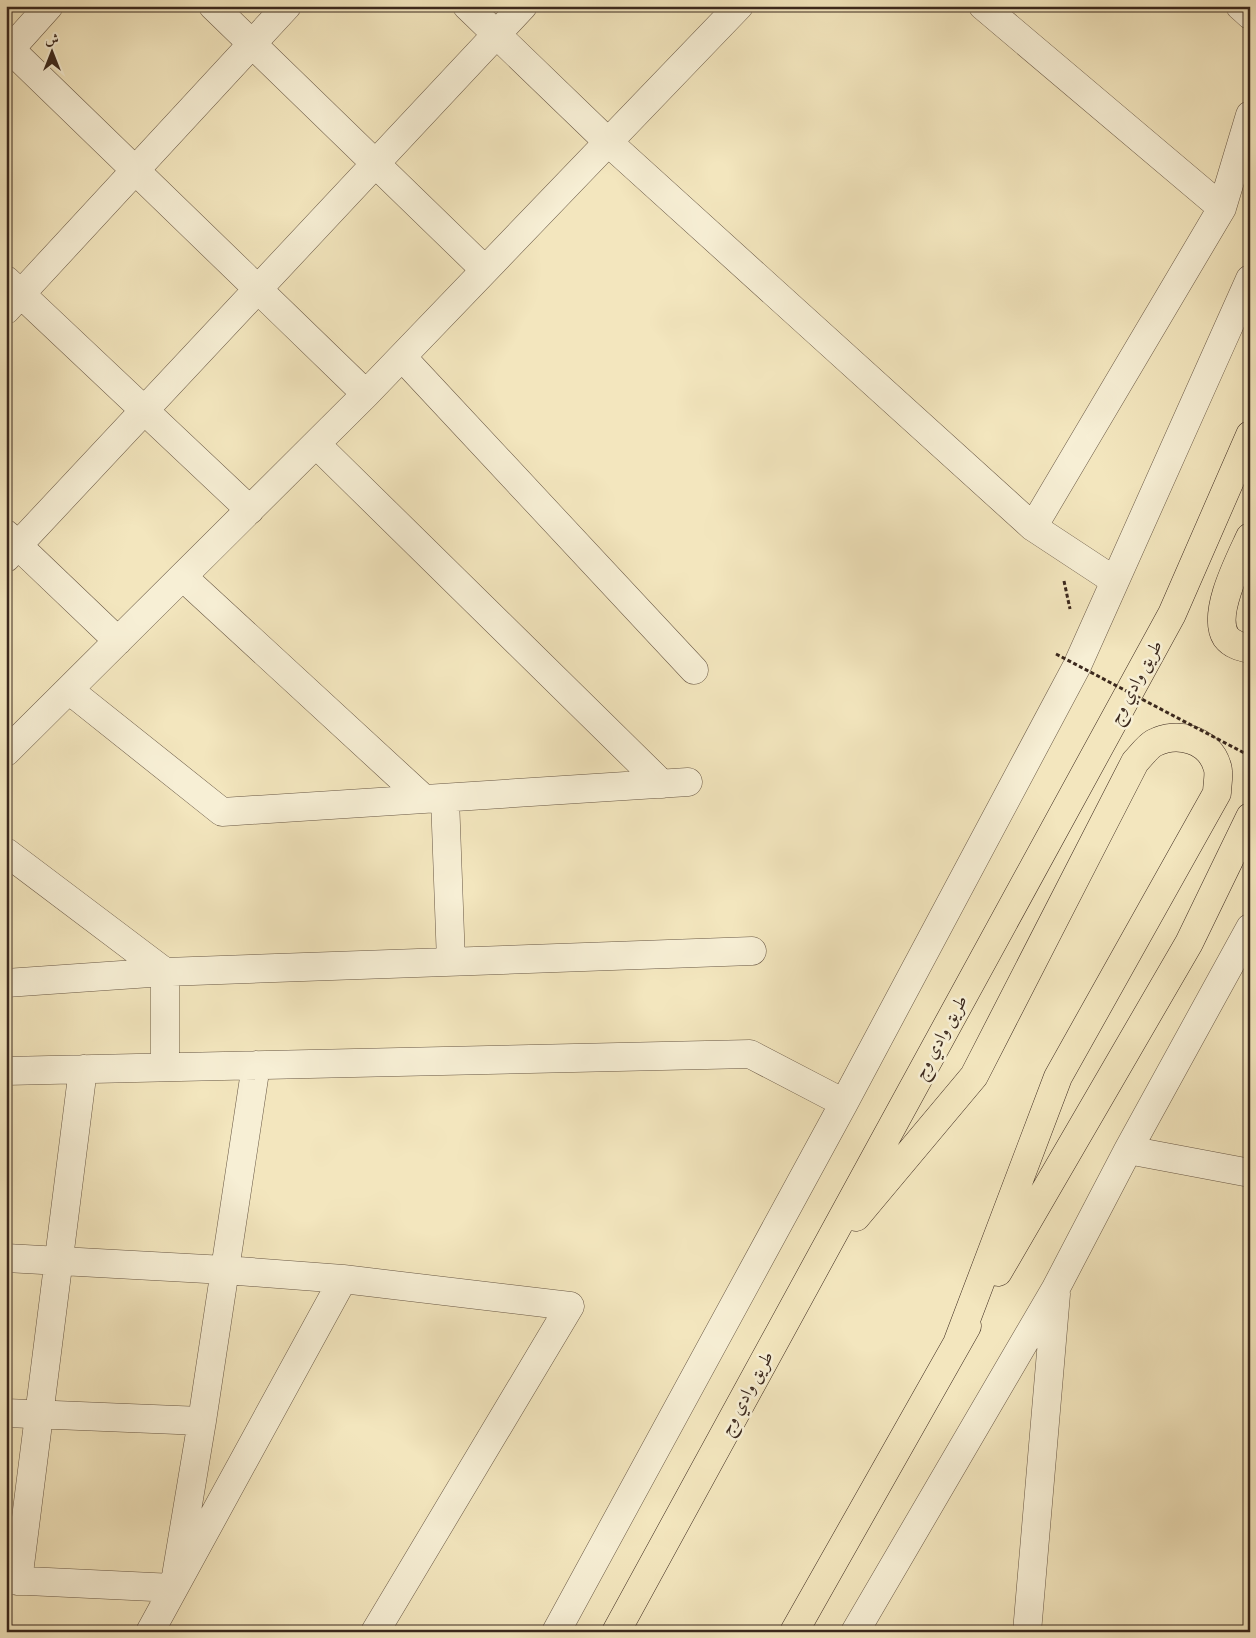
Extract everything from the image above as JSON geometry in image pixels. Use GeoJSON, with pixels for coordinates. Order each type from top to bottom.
{"type":"FeatureCollection","features":[{"type":"Feature","properties":{"kind":"main road","name":"طريق وادي وج"},"geometry":{"type":"LineString","coordinates":[[616,1632],[1172,614],[1250,435]]}},
{"type":"Feature","properties":{"kind":"main road"},"geometry":{"type":"LineString","coordinates":[[1250,536],[1228,587],[1221,618],[1226,636],[1236,646],[1250,650]]}},
{"type":"Feature","properties":{"kind":"main road"},"geometry":{"type":"LineString","coordinates":[[816,1265],[974,1076],[1135,762],[1152,744],[1170,737],[1194,740],[1209,750],[1218,767],[1217,793],[1058,1077],[958,1341]]}},
{"type":"Feature","properties":{"kind":"main road"},"geometry":{"type":"LineString","coordinates":[[794,1632],[958,1341],[1189,943],[1250,817]]}},
{"type":"Feature","properties":{"kind":"street"},"geometry":{"type":"LineString","coordinates":[[50,6],[8,49],[136,170],[366,394]]}},
{"type":"Feature","properties":{"kind":"street"},"geometry":{"type":"LineString","coordinates":[[213,6],[485,270]]}},
{"type":"Feature","properties":{"kind":"street"},"geometry":{"type":"LineString","coordinates":[[250,510],[144,410],[11,295],[136,170],[287,6]]}},
{"type":"Feature","properties":{"kind":"street"},"geometry":{"type":"LineString","coordinates":[[467,6],[608,142],[1033,526],[1115,581]]}},
{"type":"Feature","properties":{"kind":"street"},"geometry":{"type":"LineString","coordinates":[[118,641],[10,546],[144,410],[524,6]]}},
{"type":"Feature","properties":{"kind":"street"},"geometry":{"type":"LineString","coordinates":[[983,6],[1222,208]]}},
{"type":"Feature","properties":{"kind":"street"},"geometry":{"type":"LineString","coordinates":[[1240,6],[1250,15]]}},
{"type":"Feature","properties":{"kind":"street"},"geometry":{"type":"LineString","coordinates":[[6,752],[366,394],[608,142],[730,9]]}},
{"type":"Feature","properties":{"kind":"street"},"geometry":{"type":"LineString","coordinates":[[1033,526],[1222,208],[1250,116]]}},
{"type":"Feature","properties":{"kind":"street"},"geometry":{"type":"LineString","coordinates":[[556,1632],[844,1103],[1077,666],[1250,279]]}},
{"type":"Feature","properties":{"kind":"street"},"geometry":{"type":"LineString","coordinates":[[402,357],[694,670]]}},
{"type":"Feature","properties":{"kind":"street"},"geometry":{"type":"LineString","coordinates":[[316,444],[662,784]]}},
{"type":"Feature","properties":{"kind":"street"},"geometry":{"type":"LineString","coordinates":[[183,577],[435,798],[451,962]]}},
{"type":"Feature","properties":{"kind":"street"},"geometry":{"type":"LineString","coordinates":[[69,690],[222,812],[688,782]]}},
{"type":"Feature","properties":{"kind":"street"},"geometry":{"type":"LineString","coordinates":[[6,852],[165,972]]}},
{"type":"Feature","properties":{"kind":"street"},"geometry":{"type":"LineString","coordinates":[[856,1632],[1056,1288],[1128,1150],[1250,928]]}},
{"type":"Feature","properties":{"kind":"street"},"geometry":{"type":"LineString","coordinates":[[6,984],[165,972],[752,951]]}},
{"type":"Feature","properties":{"kind":"street"},"geometry":{"type":"LineString","coordinates":[[165,972],[165,1067]]}},
{"type":"Feature","properties":{"kind":"street"},"geometry":{"type":"LineString","coordinates":[[6,1071],[750,1054],[844,1103]]}},
{"type":"Feature","properties":{"kind":"street"},"geometry":{"type":"LineString","coordinates":[[174,1588],[202,1421],[256,1065]]}},
{"type":"Feature","properties":{"kind":"street"},"geometry":{"type":"LineString","coordinates":[[83,1069],[39,1415],[12,1580],[174,1588]]}},
{"type":"Feature","properties":{"kind":"street"},"geometry":{"type":"LineString","coordinates":[[1128,1150],[1250,1173]]}},
{"type":"Feature","properties":{"kind":"street"},"geometry":{"type":"LineString","coordinates":[[6,1258],[225,1270],[344,1279],[570,1306],[375,1632]]}},
{"type":"Feature","properties":{"kind":"street"},"geometry":{"type":"LineString","coordinates":[[150,1632],[344,1279]]}},
{"type":"Feature","properties":{"kind":"street"},"geometry":{"type":"LineString","coordinates":[[1027,1632],[1056,1288]]}},
{"type":"Feature","properties":{"kind":"street"},"geometry":{"type":"LineString","coordinates":[[6,1413],[202,1421]]}},
{"type":"Feature","properties":{"kind":"path"},"geometry":{"type":"LineString","coordinates":[[1060,574],[1065,587],[1070,614]]}},
{"type":"Feature","properties":{"kind":"path"},"geometry":{"type":"LineString","coordinates":[[1061,647],[1056,654],[1250,756]]}}]}
